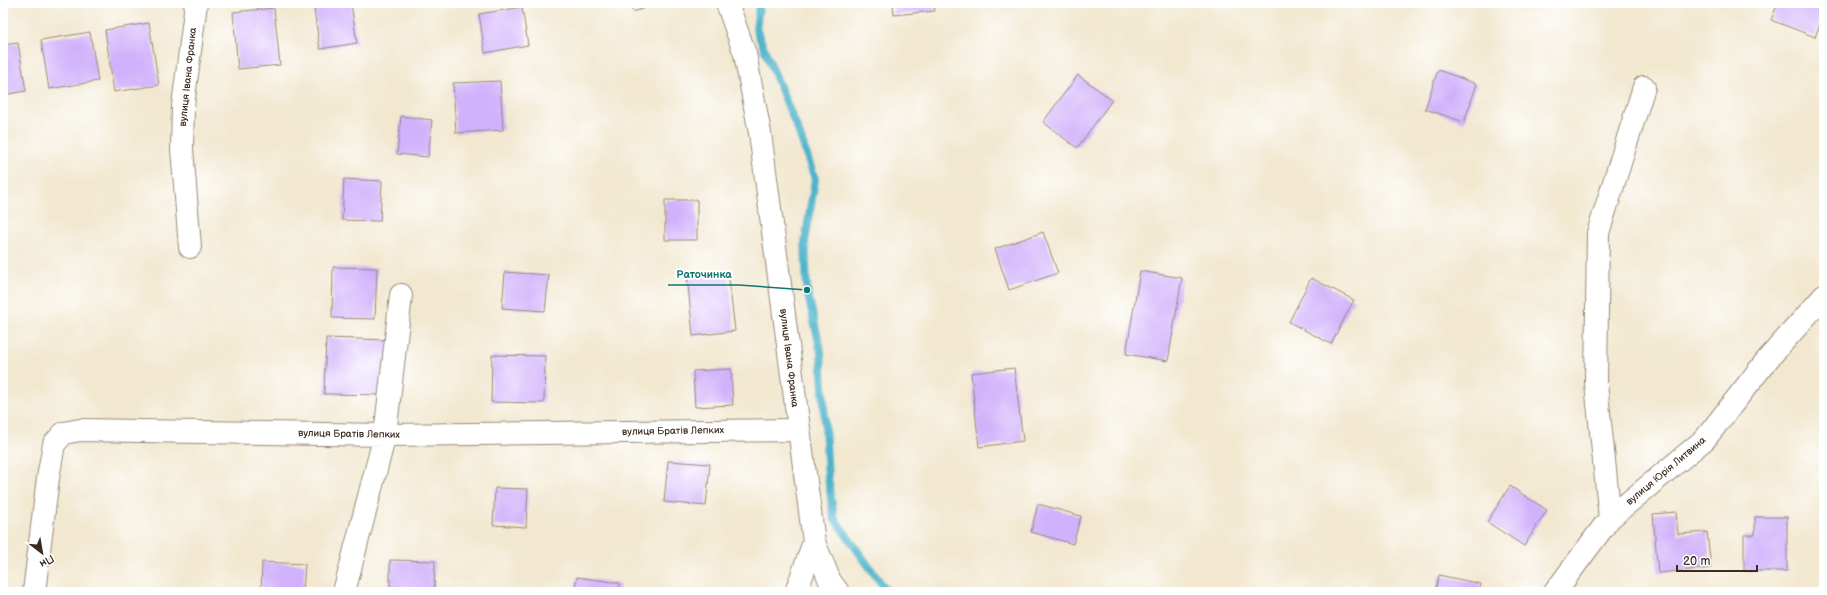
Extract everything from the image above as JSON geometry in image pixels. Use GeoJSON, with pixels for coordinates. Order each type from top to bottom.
{"type":"FeatureCollection","features":[{"type":"Feature","properties":{"kind":"street","name":"вулиця Івана Франка"},"geometry":{"type":"LineString","coordinates":[[190,247],[182,149],[183,106],[196,3]]}},
{"type":"Feature","properties":{"kind":"street","name":"вулиця Івана Франка"},"geometry":{"type":"LineString","coordinates":[[727,3],[745,54],[760,133],[814,542],[830,581],[838,592]]}},
{"type":"Feature","properties":{"kind":"street"},"geometry":{"type":"LineString","coordinates":[[1610,518],[1596,384],[1598,233],[1644,87]]}},
{"type":"Feature","properties":{"kind":"street"},"geometry":{"type":"LineString","coordinates":[[344,592],[385,435],[401,295]]}},
{"type":"Feature","properties":{"kind":"street","name":"вулиця Юрія Литвина"},"geometry":{"type":"LineString","coordinates":[[1555,592],[1610,518],[1705,439],[1767,360],[1824,296]]}},
{"type":"Feature","properties":{"kind":"street","name":"вулиця Братів Лепких"},"geometry":{"type":"LineString","coordinates":[[34,592],[48,478],[54,444],[64,434],[80,430],[385,435],[799,430]]}},
{"type":"Feature","properties":{"kind":"street"},"geometry":{"type":"LineString","coordinates":[[796,592],[814,542]]}},
{"type":"Feature","properties":{"kind":"building"},"geometry":{"type":"Polygon","coordinates":[[[313,3],[351,3],[357,43],[320,49],[313,3]]]}},
{"type":"Feature","properties":{"kind":"building"},"geometry":{"type":"Polygon","coordinates":[[[630,3],[659,3],[633,12],[630,3]]]}},
{"type":"Feature","properties":{"kind":"building"},"geometry":{"type":"Polygon","coordinates":[[[893,3],[934,3],[935,11],[894,15],[893,3]]]}},
{"type":"Feature","properties":{"kind":"building"},"geometry":{"type":"Polygon","coordinates":[[[1778,3],[1824,3],[1824,14],[1815,37],[1771,20],[1778,3]]]}},
{"type":"Feature","properties":{"kind":"building"},"geometry":{"type":"Polygon","coordinates":[[[522,7],[528,45],[485,53],[479,14],[522,7]]]}},
{"type":"Feature","properties":{"kind":"building"},"geometry":{"type":"Polygon","coordinates":[[[274,8],[280,65],[238,69],[233,12],[274,8]]]}},
{"type":"Feature","properties":{"kind":"building"},"geometry":{"type":"Polygon","coordinates":[[[149,23],[159,85],[114,92],[105,30],[149,23]]]}},
{"type":"Feature","properties":{"kind":"building"},"geometry":{"type":"Polygon","coordinates":[[[90,32],[98,81],[49,89],[41,40],[90,32]]]}},
{"type":"Feature","properties":{"kind":"building"},"geometry":{"type":"Polygon","coordinates":[[[18,43],[26,91],[3,95],[3,45],[18,43]]]}},
{"type":"Feature","properties":{"kind":"building"},"geometry":{"type":"Polygon","coordinates":[[[1438,70],[1477,84],[1464,122],[1425,109],[1438,70]]]}},
{"type":"Feature","properties":{"kind":"building"},"geometry":{"type":"Polygon","coordinates":[[[1078,75],[1112,100],[1077,148],[1043,122],[1078,75]]]}},
{"type":"Feature","properties":{"kind":"building"},"geometry":{"type":"Polygon","coordinates":[[[500,81],[503,130],[456,133],[453,83],[500,81]]]}},
{"type":"Feature","properties":{"kind":"building"},"geometry":{"type":"Polygon","coordinates":[[[401,116],[432,120],[428,157],[397,154],[401,116]]]}},
{"type":"Feature","properties":{"kind":"building"},"geometry":{"type":"Polygon","coordinates":[[[344,179],[382,181],[380,221],[342,220],[344,179]]]}},
{"type":"Feature","properties":{"kind":"building"},"geometry":{"type":"Polygon","coordinates":[[[665,200],[697,200],[697,240],[665,240],[665,200]]]}},
{"type":"Feature","properties":{"kind":"building"},"geometry":{"type":"Polygon","coordinates":[[[1043,232],[1058,273],[1009,290],[995,249],[1043,232]]]}},
{"type":"Feature","properties":{"kind":"building"},"geometry":{"type":"Polygon","coordinates":[[[333,267],[377,268],[375,319],[332,318],[333,267]]]}},
{"type":"Feature","properties":{"kind":"building"},"geometry":{"type":"Polygon","coordinates":[[[728,271],[735,331],[693,336],[687,275],[728,271]]]}},
{"type":"Feature","properties":{"kind":"building"},"geometry":{"type":"Polygon","coordinates":[[[1140,271],[1182,278],[1168,361],[1126,354],[1140,271]]]}},
{"type":"Feature","properties":{"kind":"building"},"geometry":{"type":"Polygon","coordinates":[[[505,272],[549,275],[545,311],[502,308],[505,272]]]}},
{"type":"Feature","properties":{"kind":"building"},"geometry":{"type":"Polygon","coordinates":[[[1311,278],[1354,300],[1331,344],[1289,322],[1311,278]]]}},
{"type":"Feature","properties":{"kind":"building"},"geometry":{"type":"Polygon","coordinates":[[[326,338],[390,340],[388,395],[324,394],[326,338]]]}},
{"type":"Feature","properties":{"kind":"building"},"geometry":{"type":"Polygon","coordinates":[[[492,355],[545,356],[544,403],[491,402],[492,355]]]}},
{"type":"Feature","properties":{"kind":"building"},"geometry":{"type":"Polygon","coordinates":[[[1014,368],[1023,441],[979,447],[971,373],[1014,368]]]}},
{"type":"Feature","properties":{"kind":"building"},"geometry":{"type":"Polygon","coordinates":[[[731,369],[733,405],[695,407],[693,371],[731,369]]]}},
{"type":"Feature","properties":{"kind":"building"},"geometry":{"type":"Polygon","coordinates":[[[668,461],[710,464],[706,506],[664,502],[668,461]]]}},
{"type":"Feature","properties":{"kind":"building"},"geometry":{"type":"Polygon","coordinates":[[[1510,486],[1547,510],[1524,546],[1487,522],[1510,486]]]}},
{"type":"Feature","properties":{"kind":"building"},"geometry":{"type":"Polygon","coordinates":[[[495,488],[528,489],[526,527],[493,525],[495,488]]]}},
{"type":"Feature","properties":{"kind":"building"},"geometry":{"type":"Polygon","coordinates":[[[1038,504],[1081,516],[1073,544],[1031,532],[1038,504]]]}},
{"type":"Feature","properties":{"kind":"building"},"geometry":{"type":"Polygon","coordinates":[[[1676,512],[1678,534],[1707,532],[1711,568],[1658,573],[1653,514],[1676,512]]]}},
{"type":"Feature","properties":{"kind":"building"},"geometry":{"type":"Polygon","coordinates":[[[1755,517],[1787,517],[1787,571],[1744,571],[1744,535],[1755,535],[1755,517]]]}},
{"type":"Feature","properties":{"kind":"building"},"geometry":{"type":"Polygon","coordinates":[[[390,560],[435,561],[434,592],[390,592],[390,560]]]}},
{"type":"Feature","properties":{"kind":"building"},"geometry":{"type":"Polygon","coordinates":[[[262,562],[305,564],[303,592],[261,592],[262,562]]]}},
{"type":"Feature","properties":{"kind":"building"},"geometry":{"type":"Polygon","coordinates":[[[1439,575],[1481,584],[1479,592],[1435,592],[1439,575]]]}},
{"type":"Feature","properties":{"kind":"building"},"geometry":{"type":"Polygon","coordinates":[[[577,577],[620,583],[619,592],[574,592],[577,577]]]}},
{"type":"Feature","properties":{"kind":"waterway"},"geometry":{"type":"LineString","coordinates":[[757,3],[759,7],[756,29],[798,130],[815,179],[805,242],[807,290],[821,352],[828,478],[834,518],[886,592]]}},
{"type":"Feature","properties":{"kind":"place","name":"Раточинка"},"geometry":{"type":"Point","coordinates":[807,290]}}]}
